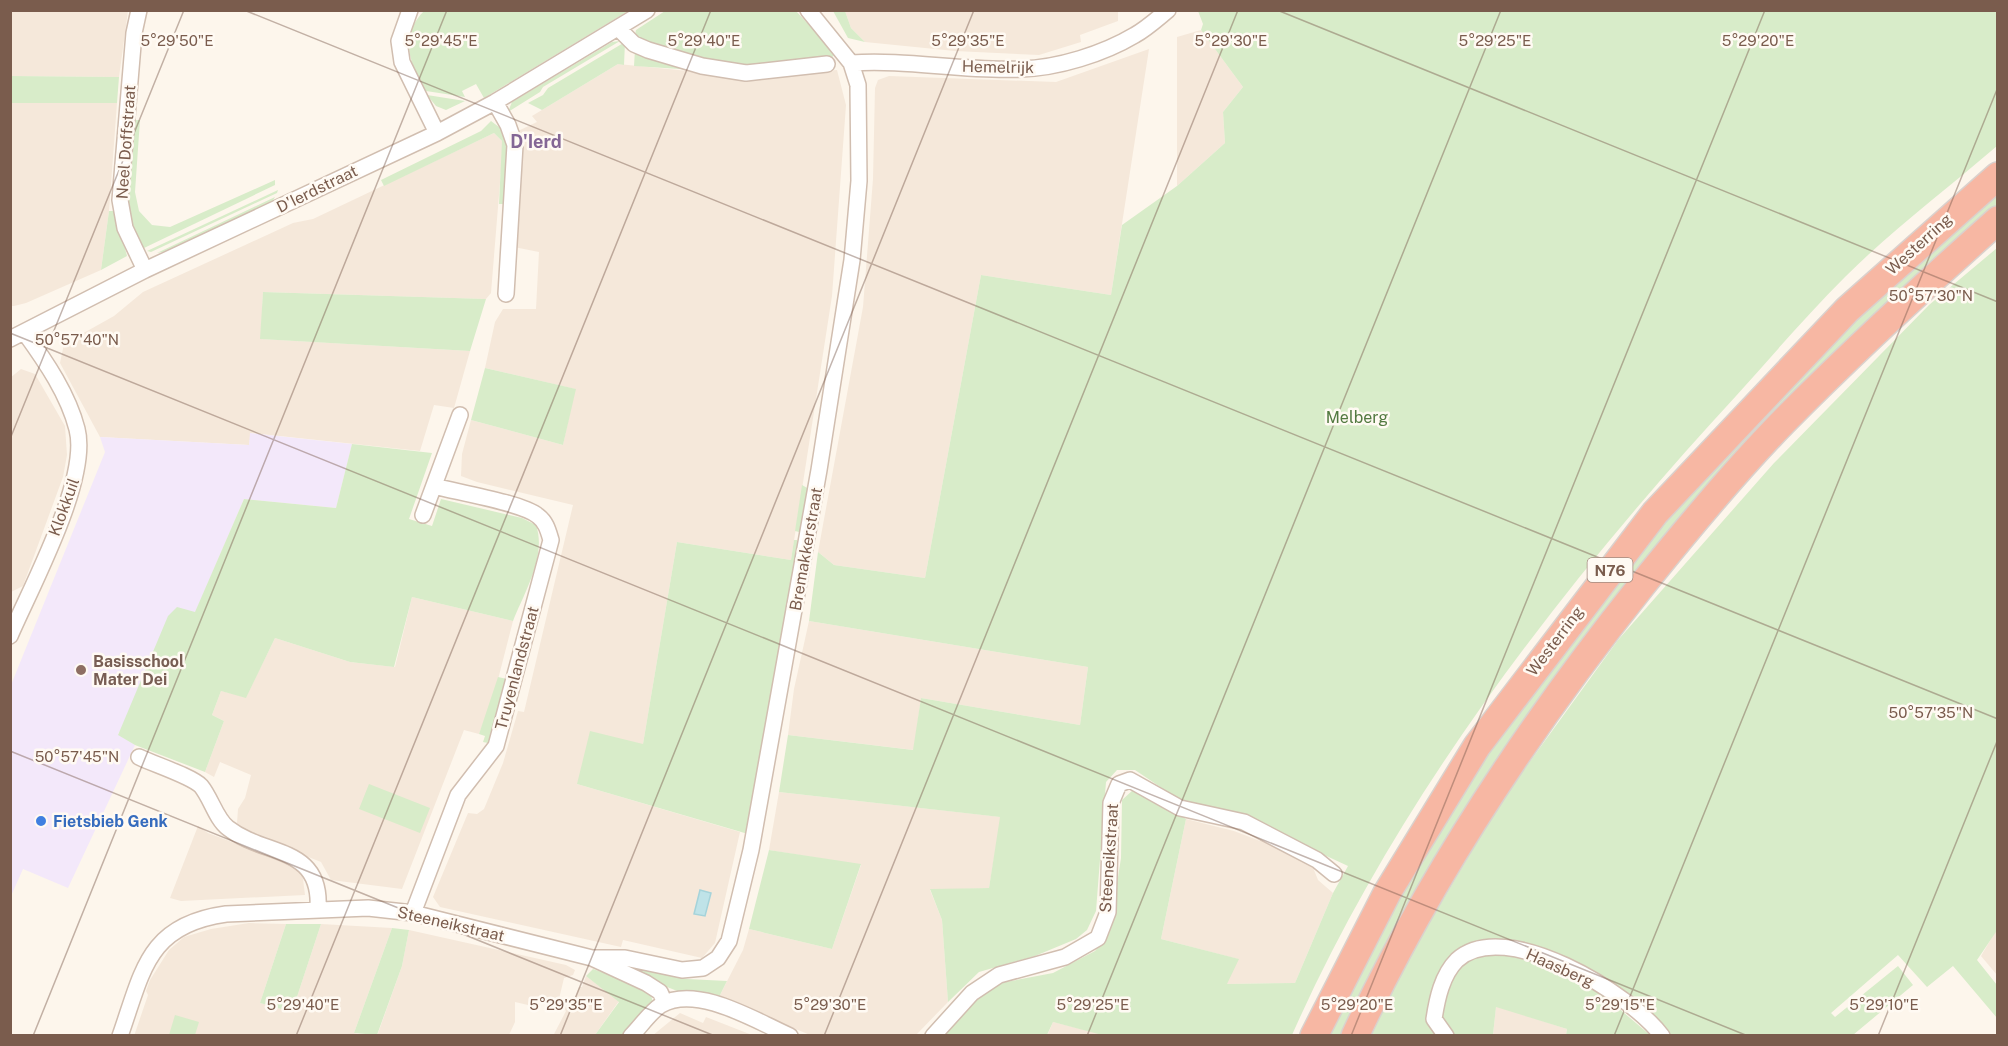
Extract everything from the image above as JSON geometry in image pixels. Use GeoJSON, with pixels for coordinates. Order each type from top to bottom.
{"type":"FeatureCollection","features":[{"type":"Feature","properties":{"kind":"highway","name":"Westerring"},"geometry":{"type":"LineString","coordinates":[[1314,1035],[1387,893],[1477,746],[1655,513],[1847,310],[1998,176]]}},
{"type":"Feature","properties":{"kind":"highway","name":"Westerring"},"geometry":{"type":"LineString","coordinates":[[1354,1035],[1413,923],[1515,754],[1598,640],[1703,509],[1782,423],[1877,329],[1998,220]]}},
{"type":"Feature","properties":{"kind":"street","name":"Neel Doffstraat"},"geometry":{"type":"LineString","coordinates":[[139,10],[134,33],[120,200],[125,228],[145,270]]}},
{"type":"Feature","properties":{"kind":"street"},"geometry":{"type":"LineString","coordinates":[[410,10],[399,41],[402,62],[437,133]]}},
{"type":"Feature","properties":{"kind":"street","name":"D'Ierdstraat"},"geometry":{"type":"LineString","coordinates":[[10,339],[145,270],[437,133],[495,102],[647,10]]}},
{"type":"Feature","properties":{"kind":"street","name":"Hemelrijk"},"geometry":{"type":"LineString","coordinates":[[851,63],[882,61],[1019,70],[1049,67],[1100,51],[1135,36],[1168,10]]}},
{"type":"Feature","properties":{"kind":"street","name":"Bremakkerstraat"},"geometry":{"type":"LineString","coordinates":[[592,958],[625,958],[682,970],[703,968],[718,958],[729,941],[751,850],[771,748],[852,260],[859,143],[858,85],[851,63],[813,13]]}},
{"type":"Feature","properties":{"kind":"street"},"geometry":{"type":"LineString","coordinates":[[619,29],[634,44],[702,66],[746,73],[827,64]]}},
{"type":"Feature","properties":{"kind":"street"},"geometry":{"type":"LineString","coordinates":[[495,102],[508,125],[515,145],[506,294]]}},
{"type":"Feature","properties":{"kind":"street","name":"Klokkuil"},"geometry":{"type":"LineString","coordinates":[[10,636],[15,614],[68,504],[79,459],[78,430],[69,407],[50,368],[25,333]]}},
{"type":"Feature","properties":{"kind":"street"},"geometry":{"type":"LineString","coordinates":[[423,515],[460,415]]}},
{"type":"Feature","properties":{"kind":"street","name":"Truyenlandstraat"},"geometry":{"type":"LineString","coordinates":[[413,914],[458,795],[496,746],[551,540],[547,526],[537,514],[522,508],[434,486]]}},
{"type":"Feature","properties":{"kind":"street"},"geometry":{"type":"LineString","coordinates":[[138,757],[199,785],[225,826],[242,838],[299,860],[310,872],[318,894],[318,909]]}},
{"type":"Feature","properties":{"kind":"street","name":"Steeneikstraat"},"geometry":{"type":"LineString","coordinates":[[933,1035],[972,993],[999,975],[1065,957],[1098,938],[1108,912],[1111,803],[1119,784],[1130,780],[1180,808],[1244,822],[1317,860],[1334,874]]}},
{"type":"Feature","properties":{"kind":"street","name":"Steeneikstraat"},"geometry":{"type":"LineString","coordinates":[[120,1035],[145,966],[159,942],[176,929],[215,915],[368,908],[413,914],[592,958],[646,983],[660,992],[665,1003]]}},
{"type":"Feature","properties":{"kind":"street","name":"Haasberg"},"geometry":{"type":"LineString","coordinates":[[1446,1035],[1434,1019],[1444,980],[1458,960],[1479,948],[1503,945],[1531,952],[1620,996],[1662,1035]]}},
{"type":"Feature","properties":{"kind":"street"},"geometry":{"type":"LineString","coordinates":[[631,1035],[665,1003],[693,998],[713,1003],[789,1035]]}},
{"type":"Feature","properties":{"kind":"shaded area"},"geometry":{"type":"Polygon","coordinates":[[[1118,10],[1118,21],[1080,35],[1081,42],[1039,55],[955,51],[865,42],[851,28],[845,11],[1118,10]]]}},
{"type":"Feature","properties":{"kind":"shaded area"},"geometry":{"type":"Polygon","coordinates":[[[11,11],[128,11],[119,77],[11,76],[11,11]]]}},
{"type":"Feature","properties":{"kind":"shaded area"},"geometry":{"type":"Polygon","coordinates":[[[1201,30],[1243,87],[1223,112],[1225,143],[1177,186],[1177,37],[1201,30]]]}},
{"type":"Feature","properties":{"kind":"shaded area"},"geometry":{"type":"Polygon","coordinates":[[[1149,49],[1111,295],[981,275],[925,578],[834,565],[818,552],[863,307],[873,179],[875,88],[878,80],[889,76],[1056,82],[1149,49]]]}},
{"type":"Feature","properties":{"kind":"shaded area"},"geometry":{"type":"Polygon","coordinates":[[[618,64],[748,77],[837,70],[846,105],[832,296],[791,560],[677,542],[643,744],[577,784],[740,832],[715,943],[702,958],[623,940],[621,947],[440,907],[433,897],[468,813],[477,814],[484,809],[503,763],[518,711],[524,712],[573,505],[461,476],[462,454],[471,420],[563,445],[575,389],[485,368],[495,322],[503,309],[536,309],[539,252],[514,247],[518,131],[537,122],[532,116],[618,64]]]}},
{"type":"Feature","properties":{"kind":"shaded area"},"geometry":{"type":"Polygon","coordinates":[[[10,103],[117,103],[109,211],[101,270],[26,303],[14,306],[10,306],[10,103]]]}},
{"type":"Feature","properties":{"kind":"shaded area"},"geometry":{"type":"Polygon","coordinates":[[[494,133],[502,141],[502,158],[491,293],[486,299],[263,292],[261,339],[470,351],[454,408],[434,405],[420,451],[251,433],[249,445],[100,437],[60,363],[64,344],[114,316],[143,292],[293,223],[313,219],[494,133]]]}},
{"type":"Feature","properties":{"kind":"shaded area"},"geometry":{"type":"Polygon","coordinates":[[[21,369],[35,374],[65,426],[67,455],[63,477],[23,586],[11,592],[10,378],[21,369]]]}},
{"type":"Feature","properties":{"kind":"shaded area","name":"Basisschool Mater Dei"},"geometry":{"type":"Polygon","coordinates":[[[250,433],[352,444],[336,508],[244,499],[195,613],[118,734],[135,745],[68,888],[23,869],[11,896],[11,685],[105,452],[100,437],[249,445],[250,433]]]}},
{"type":"Feature","properties":{"kind":"shaded area"},"geometry":{"type":"Polygon","coordinates":[[[412,597],[513,621],[494,695],[479,734],[464,730],[402,889],[331,880],[321,862],[245,832],[237,823],[238,809],[245,798],[251,775],[220,762],[214,777],[205,772],[224,721],[212,715],[221,691],[246,697],[275,638],[350,662],[395,667],[412,597]]]}},
{"type":"Feature","properties":{"kind":"shaded area"},"geometry":{"type":"Polygon","coordinates":[[[809,621],[1088,667],[1080,725],[921,698],[914,750],[788,735],[794,689],[809,621]]]}},
{"type":"Feature","properties":{"kind":"shaded area"},"geometry":{"type":"Polygon","coordinates":[[[779,792],[1001,817],[989,888],[930,890],[942,920],[948,1002],[916,1035],[810,1035],[719,997],[743,950],[749,929],[832,949],[861,865],[769,850],[779,792]]]}},
{"type":"Feature","properties":{"kind":"shaded area"},"geometry":{"type":"Polygon","coordinates":[[[1186,819],[1234,831],[1260,841],[1263,836],[1312,865],[1318,880],[1333,893],[1295,983],[1226,984],[1238,959],[1161,939],[1186,819]]]}},
{"type":"Feature","properties":{"kind":"shaded area"},"geometry":{"type":"Polygon","coordinates":[[[198,826],[208,833],[293,865],[302,871],[305,895],[181,901],[170,898],[198,826]]]}},
{"type":"Feature","properties":{"kind":"shaded area"},"geometry":{"type":"Polygon","coordinates":[[[249,923],[286,924],[260,1003],[292,1012],[321,924],[392,928],[354,1033],[361,1035],[134,1036],[148,995],[146,991],[150,980],[169,950],[184,937],[211,929],[249,923]]]}},
{"type":"Feature","properties":{"kind":"shaded area"},"geometry":{"type":"Polygon","coordinates":[[[1997,929],[1997,975],[1981,956],[1997,929]]]}},
{"type":"Feature","properties":{"kind":"shaded area"},"geometry":{"type":"Polygon","coordinates":[[[409,930],[566,965],[575,970],[573,975],[564,978],[559,999],[552,1005],[529,1001],[528,1005],[515,1002],[515,1022],[509,1035],[377,1036],[402,966],[409,930]]]}},
{"type":"Feature","properties":{"kind":"shaded area"},"geometry":{"type":"Polygon","coordinates":[[[586,976],[619,1001],[595,1035],[553,1036],[566,1011],[564,1008],[575,997],[579,987],[582,987],[586,976]]]}},
{"type":"Feature","properties":{"kind":"shaded area"},"geometry":{"type":"Polygon","coordinates":[[[1496,1006],[1567,1029],[1566,1035],[1493,1036],[1496,1006]]]}},
{"type":"Feature","properties":{"kind":"shaded area"},"geometry":{"type":"Polygon","coordinates":[[[680,1013],[703,1023],[706,1017],[752,1035],[652,1036],[680,1013]]]}},
{"type":"Feature","properties":{"kind":"shaded area"},"geometry":{"type":"Polygon","coordinates":[[[1053,1022],[1106,1035],[1047,1036],[1053,1022]]]}},
{"type":"Feature","properties":{"kind":"green space"},"geometry":{"type":"Polygon","coordinates":[[[424,11],[628,11],[484,98],[476,84],[462,91],[465,97],[426,91],[415,70],[409,50],[411,30],[424,11]]]}},
{"type":"Feature","properties":{"kind":"green space"},"geometry":{"type":"Polygon","coordinates":[[[665,11],[796,11],[835,53],[831,59],[746,69],[645,45],[635,35],[636,30],[665,11]]]}},
{"type":"Feature","properties":{"kind":"green space"},"geometry":{"type":"Polygon","coordinates":[[[833,11],[845,11],[851,28],[865,42],[848,38],[833,11]]]}},
{"type":"Feature","properties":{"kind":"green space","name":"Melberg"},"geometry":{"type":"Polygon","coordinates":[[[1198,11],[1997,11],[1997,146],[1882,243],[1831,291],[1671,468],[1546,619],[1432,779],[1381,862],[1334,947],[1292,1035],[1106,1036],[1053,1022],[1047,1035],[944,1035],[975,999],[1001,983],[1053,973],[1095,951],[1109,934],[1121,858],[1122,800],[1133,790],[1186,819],[1161,939],[1239,959],[1227,984],[1295,983],[1333,893],[1348,866],[1245,818],[1184,803],[1135,770],[1117,770],[1106,782],[1096,911],[1087,930],[1076,939],[1035,956],[979,972],[948,1002],[942,920],[930,889],[989,888],[1000,817],[779,792],[788,735],[913,750],[921,698],[1080,725],[1088,667],[809,621],[818,552],[834,565],[925,578],[981,275],[1111,295],[1122,225],[1177,186],[1225,143],[1223,112],[1243,87],[1201,30],[1203,24],[1198,11]]]}},
{"type":"Feature","properties":{"kind":"green space"},"geometry":{"type":"Polygon","coordinates":[[[620,41],[543,87],[540,92],[508,112],[512,102],[612,42],[620,41]]]}},
{"type":"Feature","properties":{"kind":"green space"},"geometry":{"type":"Polygon","coordinates":[[[625,42],[624,65],[618,64],[542,110],[528,103],[543,95],[548,88],[625,42]]]}},
{"type":"Feature","properties":{"kind":"green space"},"geometry":{"type":"Polygon","coordinates":[[[635,49],[674,66],[695,70],[634,66],[635,49]]]}},
{"type":"Feature","properties":{"kind":"green space"},"geometry":{"type":"Polygon","coordinates":[[[11,76],[119,77],[117,103],[11,103],[11,76]]]}},
{"type":"Feature","properties":{"kind":"green space"},"geometry":{"type":"Polygon","coordinates":[[[427,95],[465,101],[446,110],[436,106],[427,95]]]}},
{"type":"Feature","properties":{"kind":"green space"},"geometry":{"type":"Polygon","coordinates":[[[133,120],[140,120],[135,192],[139,211],[152,225],[170,227],[275,180],[275,185],[144,248],[136,236],[128,205],[128,169],[133,120]]]}},
{"type":"Feature","properties":{"kind":"green space"},"geometry":{"type":"Polygon","coordinates":[[[491,121],[503,130],[510,141],[506,204],[499,204],[502,141],[494,133],[384,186],[381,180],[481,131],[491,121]]]}},
{"type":"Feature","properties":{"kind":"green space"},"geometry":{"type":"Polygon","coordinates":[[[278,190],[277,193],[151,252],[147,251],[278,190]]]}},
{"type":"Feature","properties":{"kind":"green space"},"geometry":{"type":"Polygon","coordinates":[[[1997,190],[1997,205],[1923,270],[1680,523],[1354,1007],[1341,1035],[1328,1036],[1388,919],[1469,782],[1524,703],[1661,525],[1840,332],[1997,190]]]}},
{"type":"Feature","properties":{"kind":"green space"},"geometry":{"type":"Polygon","coordinates":[[[275,197],[272,202],[168,251],[157,253],[275,197]]]}},
{"type":"Feature","properties":{"kind":"green space"},"geometry":{"type":"Polygon","coordinates":[[[109,211],[115,211],[127,256],[101,270],[109,211]]]}},
{"type":"Feature","properties":{"kind":"green space"},"geometry":{"type":"Polygon","coordinates":[[[1997,248],[1998,929],[1977,960],[1997,985],[1997,1018],[1953,966],[1927,987],[1898,955],[1831,1013],[1835,1017],[1898,966],[1913,985],[1853,1035],[1668,1035],[1626,996],[1616,1006],[1650,1035],[1566,1035],[1567,1029],[1496,1007],[1493,1035],[1371,1036],[1412,952],[1502,800],[1618,640],[1774,463],[1929,305],[1997,248]]]}},
{"type":"Feature","properties":{"kind":"green space"},"geometry":{"type":"Polygon","coordinates":[[[263,292],[486,299],[470,351],[260,339],[263,292]]]}},
{"type":"Feature","properties":{"kind":"green space"},"geometry":{"type":"Polygon","coordinates":[[[485,368],[576,389],[563,445],[471,420],[485,368]]]}},
{"type":"Feature","properties":{"kind":"green space"},"geometry":{"type":"Polygon","coordinates":[[[352,444],[432,453],[409,519],[432,526],[441,499],[522,518],[536,525],[539,549],[536,562],[513,621],[412,597],[394,667],[350,662],[275,638],[246,698],[221,691],[212,715],[224,721],[205,772],[135,745],[118,735],[168,616],[177,607],[195,612],[244,499],[336,508],[352,444]]]}},
{"type":"Feature","properties":{"kind":"green space"},"geometry":{"type":"Polygon","coordinates":[[[802,485],[809,489],[802,530],[799,532],[795,531],[802,485]]]}},
{"type":"Feature","properties":{"kind":"green space"},"geometry":{"type":"Polygon","coordinates":[[[794,540],[797,540],[800,546],[748,834],[577,784],[590,731],[643,744],[677,542],[791,560],[794,540]]]}},
{"type":"Feature","properties":{"kind":"green space"},"geometry":{"type":"Polygon","coordinates":[[[498,677],[507,679],[491,742],[488,743],[483,742],[485,736],[479,734],[498,677]]]}},
{"type":"Feature","properties":{"kind":"green space"},"geometry":{"type":"Polygon","coordinates":[[[369,784],[430,808],[420,833],[359,809],[369,784]]]}},
{"type":"Feature","properties":{"kind":"green space"},"geometry":{"type":"Polygon","coordinates":[[[769,850],[861,864],[832,949],[749,929],[769,850]]]}},
{"type":"Feature","properties":{"kind":"green space"},"geometry":{"type":"Polygon","coordinates":[[[286,924],[321,924],[292,1012],[260,1003],[286,924]]]}},
{"type":"Feature","properties":{"kind":"green space"},"geometry":{"type":"Polygon","coordinates":[[[392,928],[409,930],[402,966],[377,1035],[354,1033],[392,928]]]}},
{"type":"Feature","properties":{"kind":"green space"},"geometry":{"type":"Polygon","coordinates":[[[627,964],[687,979],[727,981],[719,997],[685,994],[626,971],[627,964]]]}},
{"type":"Feature","properties":{"kind":"green space"},"geometry":{"type":"Polygon","coordinates":[[[593,969],[649,989],[653,1002],[625,1035],[595,1035],[619,1002],[586,976],[593,969]]]}},
{"type":"Feature","properties":{"kind":"green space"},"geometry":{"type":"Polygon","coordinates":[[[175,1015],[199,1022],[195,1035],[169,1035],[175,1015]]]}},
{"type":"Feature","properties":{"kind":"water"},"geometry":{"type":"Polygon","coordinates":[[[700,890],[711,893],[705,916],[694,914],[700,890]]]}},
{"type":"Feature","properties":{"kind":"place","name":"Basisschool Mater Dei"},"geometry":{"type":"Point","coordinates":[81,670]}},
{"type":"Feature","properties":{"kind":"place","name":"Fietsbieb Genk"},"geometry":{"type":"Point","coordinates":[41,821]}},
{"type":"Feature","properties":{"kind":"district","name":"D'Ierd"},"geometry":{"type":"Point","coordinates":[536,141]}}]}
